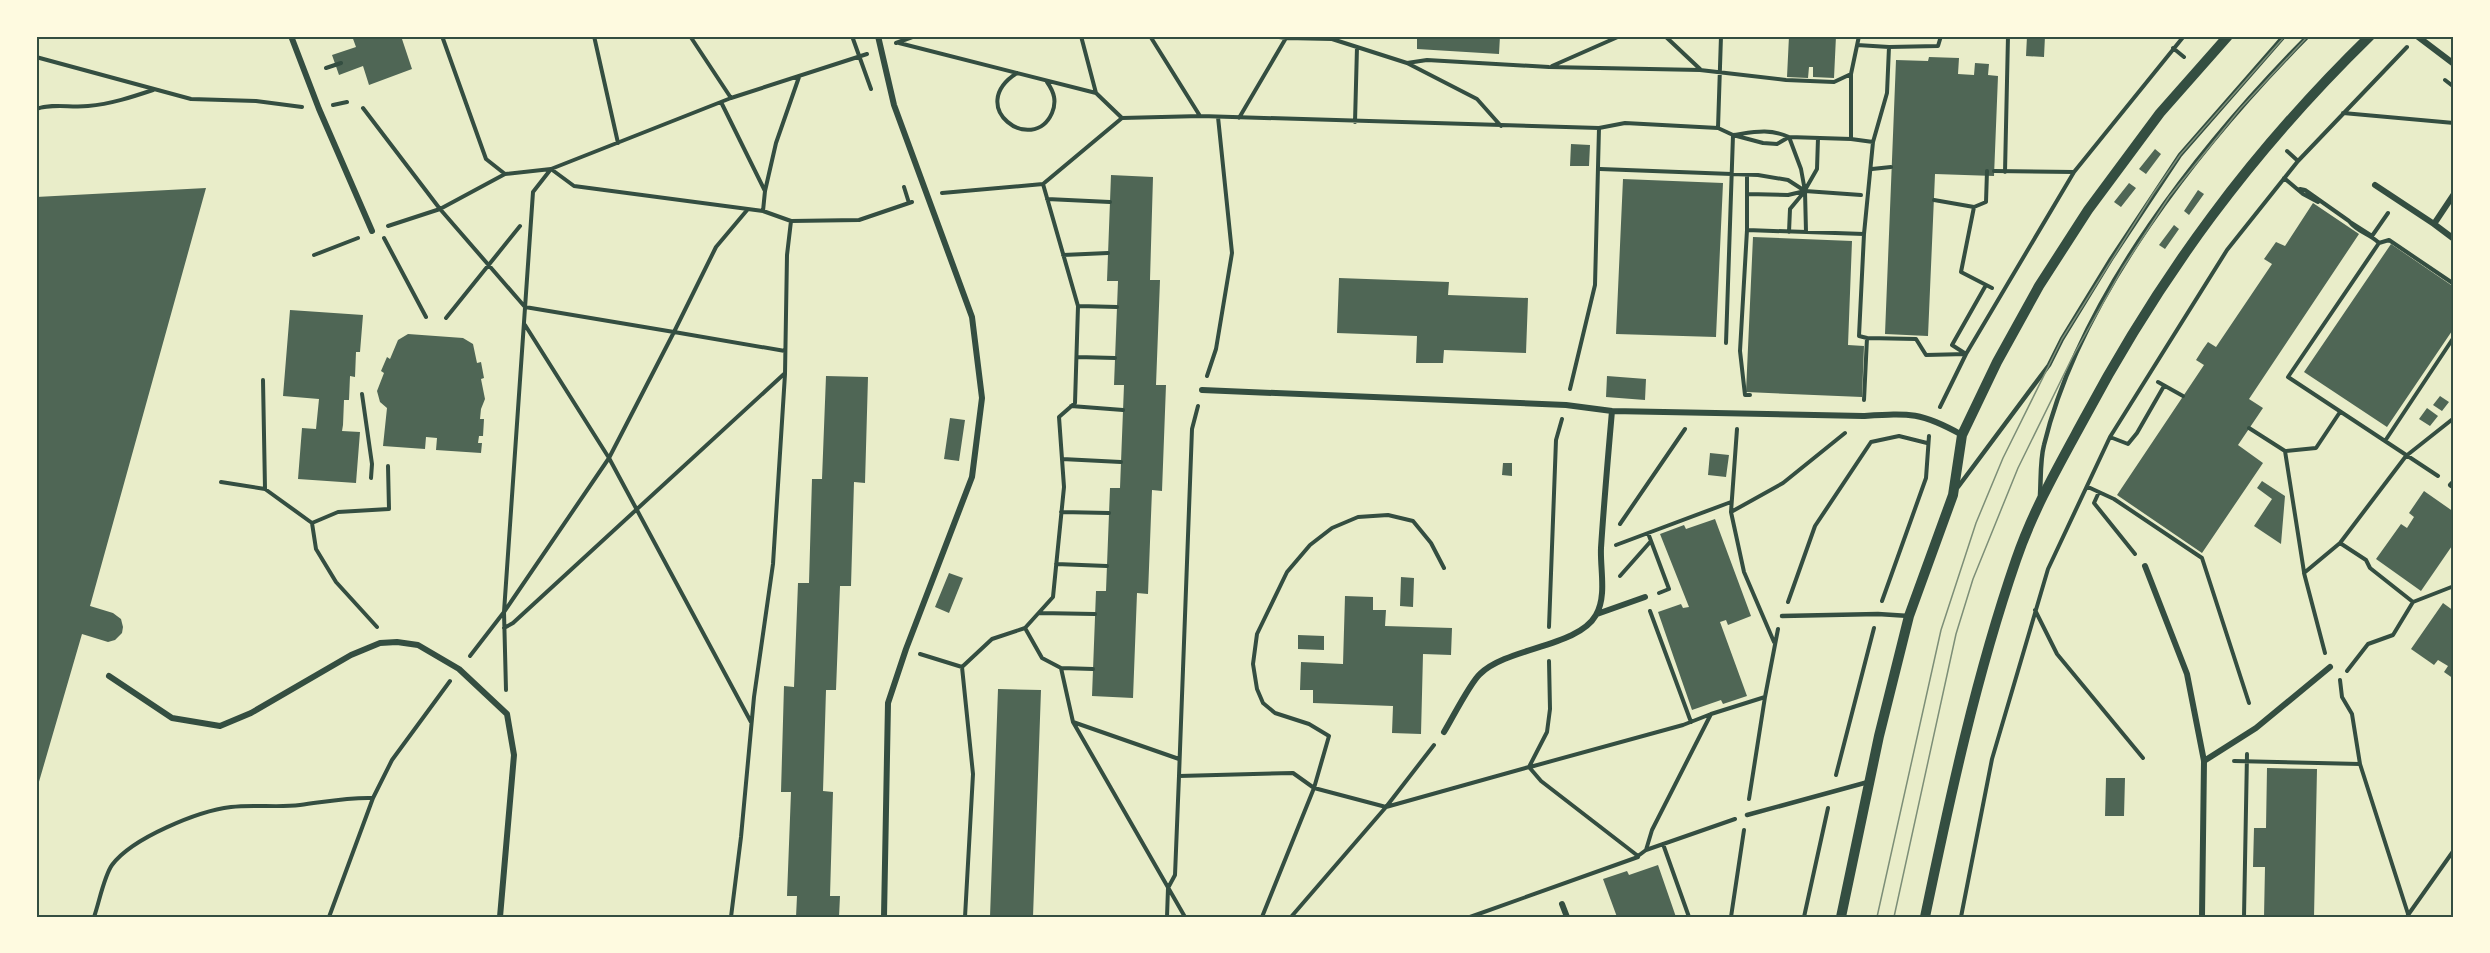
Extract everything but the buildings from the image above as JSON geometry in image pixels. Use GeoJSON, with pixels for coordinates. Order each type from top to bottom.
{"type":"FeatureCollection","features":[{"type":"Feature","properties":{"kind":"street"},"geometry":{"type":"LineString","coordinates":[[291,36],[319,109],[372,231]]}},
{"type":"Feature","properties":{"kind":"street"},"geometry":{"type":"LineString","coordinates":[[878,36],[894,105],[972,317],[982,398],[972,477],[906,649],[888,703],[884,917]]}},
{"type":"Feature","properties":{"kind":"street"},"geometry":{"type":"LineString","coordinates":[[1841,917],[1869,782],[1909,616],[1953,495],[1962,435],[1997,362],[2034,296],[2088,210],[2160,113],[2228,36]]}},
{"type":"Feature","properties":{"kind":"street"},"geometry":{"type":"LineString","coordinates":[[1925,917],[1939,843],[1976,689],[2016,558],[2040,500],[2120,351],[2170,272],[2254,159],[2319,86],[2370,36]]}},
{"type":"Feature","properties":{"kind":"street"},"geometry":{"type":"LineString","coordinates":[[2417,36],[2454,64]]}},
{"type":"Feature","properties":{"kind":"street"},"geometry":{"type":"LineString","coordinates":[[2375,185],[2454,239]]}},
{"type":"Feature","properties":{"kind":"street"},"geometry":{"type":"LineString","coordinates":[[2434,224],[2454,194]]}},
{"type":"Feature","properties":{"kind":"street"},"geometry":{"type":"LineString","coordinates":[[1202,390],[1566,405],[1612,411],[1863,416],[1905,413],[1934,419],[1962,435]]}},
{"type":"Feature","properties":{"kind":"street"},"geometry":{"type":"LineString","coordinates":[[1444,732],[1480,674],[1511,657],[1587,627],[1597,614],[1602,595],[1601,550],[1612,411]]}},
{"type":"Feature","properties":{"kind":"street"},"geometry":{"type":"LineString","coordinates":[[2145,566],[2187,674],[2204,761],[2202,917]]}},
{"type":"Feature","properties":{"kind":"street"},"geometry":{"type":"LineString","coordinates":[[1597,614],[1645,597]]}},
{"type":"Feature","properties":{"kind":"street"},"geometry":{"type":"LineString","coordinates":[[109,676],[172,718],[220,726],[251,713],[351,655],[380,643],[397,642],[418,645],[459,669],[507,714],[514,755],[500,917]]}},
{"type":"Feature","properties":{"kind":"street"},"geometry":{"type":"LineString","coordinates":[[2204,761],[2256,728],[2330,667]]}},
{"type":"Feature","properties":{"kind":"street"},"geometry":{"type":"LineString","coordinates":[[1562,904],[1567,917]]}},
{"type":"Feature","properties":{"kind":"lane"},"geometry":{"type":"LineString","coordinates":[[1953,495],[2049,365],[2062,339],[2111,259],[2181,155],[2284,36]]}},
{"type":"Feature","properties":{"kind":"lane"},"geometry":{"type":"LineString","coordinates":[[2040,500],[2043,446],[2072,358],[2122,269],[2187,174],[2240,109],[2308,36]]}},
{"type":"Feature","properties":{"kind":"lane"},"geometry":{"type":"LineString","coordinates":[[1782,616],[1878,614],[1909,616]]}},
{"type":"Feature","properties":{"kind":"lane"},"geometry":{"type":"LineString","coordinates":[[1747,815],[1869,782]]}},
{"type":"Feature","properties":{"kind":"path"},"geometry":{"type":"LineString","coordinates":[[442,36],[486,159],[505,174]]}},
{"type":"Feature","properties":{"kind":"path"},"geometry":{"type":"LineString","coordinates":[[594,36],[618,143]]}},
{"type":"Feature","properties":{"kind":"path"},"geometry":{"type":"LineString","coordinates":[[690,36],[731,98]]}},
{"type":"Feature","properties":{"kind":"path"},"geometry":{"type":"LineString","coordinates":[[426,317],[380,229],[440,209],[505,174],[551,169],[731,98],[915,36]]}},
{"type":"Feature","properties":{"kind":"path"},"geometry":{"type":"LineString","coordinates":[[1081,36],[1096,93]]}},
{"type":"Feature","properties":{"kind":"path"},"geometry":{"type":"LineString","coordinates":[[1150,36],[1201,116]]}},
{"type":"Feature","properties":{"kind":"path"},"geometry":{"type":"LineString","coordinates":[[1272,36],[1332,39],[1407,63],[1477,99],[1501,127]]}},
{"type":"Feature","properties":{"kind":"path"},"geometry":{"type":"LineString","coordinates":[[1549,67],[1620,36]]}},
{"type":"Feature","properties":{"kind":"path"},"geometry":{"type":"LineString","coordinates":[[1665,36],[1700,70]]}},
{"type":"Feature","properties":{"kind":"path"},"geometry":{"type":"LineString","coordinates":[[1718,128],[1721,36]]}},
{"type":"Feature","properties":{"kind":"path"},"geometry":{"type":"LineString","coordinates":[[1851,139],[1851,74],[1859,36]]}},
{"type":"Feature","properties":{"kind":"path"},"geometry":{"type":"LineString","coordinates":[[1857,45],[1938,46],[1941,36]]}},
{"type":"Feature","properties":{"kind":"path"},"geometry":{"type":"LineString","coordinates":[[2006,172],[2008,36]]}},
{"type":"Feature","properties":{"kind":"path"},"geometry":{"type":"LineString","coordinates":[[1804,917],[1832,793],[1878,614],[1926,478],[1926,443],[1934,419],[1966,354],[2074,172],[2184,36]]}},
{"type":"Feature","properties":{"kind":"path"},"geometry":{"type":"LineString","coordinates":[[1960,917],[1992,759],[2048,569],[2110,437],[2227,250],[2284,178],[2342,113],[2417,36]]}},
{"type":"Feature","properties":{"kind":"path"},"geometry":{"type":"LineString","coordinates":[[1239,118],[1286,38]]}},
{"type":"Feature","properties":{"kind":"path"},"geometry":{"type":"LineString","coordinates":[[898,43],[1096,93],[1122,118]]}},
{"type":"Feature","properties":{"kind":"path"},"geometry":{"type":"LineString","coordinates":[[1355,122],[1357,47]]}},
{"type":"Feature","properties":{"kind":"path"},"geometry":{"type":"LineString","coordinates":[[1889,47],[1887,93],[1873,142],[1864,234],[1859,336],[1916,339],[1926,355],[1966,354]]}},
{"type":"Feature","properties":{"kind":"path"},"geometry":{"type":"LineString","coordinates":[[36,57],[190,99],[256,101],[319,109]]}},
{"type":"Feature","properties":{"kind":"path"},"geometry":{"type":"LineString","coordinates":[[1407,63],[1427,60],[1549,67],[1700,70],[1786,80],[1834,82],[1851,74]]}},
{"type":"Feature","properties":{"kind":"path"},"geometry":{"type":"LineString","coordinates":[[326,68],[341,63]]}},
{"type":"Feature","properties":{"kind":"path"},"geometry":{"type":"LineString","coordinates":[[1017,73],[1005,81],[999,91],[997,103],[1000,115],[1008,124],[1019,130],[1032,130],[1043,124],[1051,115],[1055,104],[1047,81]]}},
{"type":"Feature","properties":{"kind":"path"},"geometry":{"type":"LineString","coordinates":[[763,211],[776,143],[799,76]]}},
{"type":"Feature","properties":{"kind":"path"},"geometry":{"type":"LineString","coordinates":[[36,109],[63,104],[86,107],[119,101],[154,90]]}},
{"type":"Feature","properties":{"kind":"path"},"geometry":{"type":"LineString","coordinates":[[721,102],[765,191]]}},
{"type":"Feature","properties":{"kind":"path"},"geometry":{"type":"LineString","coordinates":[[363,108],[440,209],[525,308],[785,351]]}},
{"type":"Feature","properties":{"kind":"path"},"geometry":{"type":"LineString","coordinates":[[2342,113],[2454,123]]}},
{"type":"Feature","properties":{"kind":"path"},"geometry":{"type":"LineString","coordinates":[[551,169],[574,186],[748,208],[790,221],[859,220],[926,195],[1043,184],[1122,118],[1201,116],[1599,129],[1625,123],[1718,128],[1733,135],[1763,143],[1776,144],[1789,136]]}},
{"type":"Feature","properties":{"kind":"path"},"geometry":{"type":"LineString","coordinates":[[1167,917],[1168,888],[1175,875],[1192,429],[1216,349],[1232,253],[1218,117]]}},
{"type":"Feature","properties":{"kind":"path"},"geometry":{"type":"LineString","coordinates":[[1529,767],[1546,732],[1550,709],[1548,644],[1556,440],[1595,285],[1600,169],[1599,129]]}},
{"type":"Feature","properties":{"kind":"path"},"geometry":{"type":"LineString","coordinates":[[1733,135],[1764,130],[1789,136],[1873,142]]}},
{"type":"Feature","properties":{"kind":"path"},"geometry":{"type":"LineString","coordinates":[[1726,343],[1733,135]]}},
{"type":"Feature","properties":{"kind":"path"},"geometry":{"type":"LineString","coordinates":[[1789,136],[1801,169],[1806,232]]}},
{"type":"Feature","properties":{"kind":"path"},"geometry":{"type":"LineString","coordinates":[[1790,232],[1790,209],[1817,169],[1818,138]]}},
{"type":"Feature","properties":{"kind":"path"},"geometry":{"type":"LineString","coordinates":[[1872,169],[1892,166]]}},
{"type":"Feature","properties":{"kind":"path"},"geometry":{"type":"LineString","coordinates":[[507,714],[504,612],[533,192],[551,169]]}},
{"type":"Feature","properties":{"kind":"path"},"geometry":{"type":"LineString","coordinates":[[1600,169],[1747,175],[1788,180],[1804,191]]}},
{"type":"Feature","properties":{"kind":"path"},"geometry":{"type":"LineString","coordinates":[[1934,200],[1974,207],[1986,202],[1987,171]]}},
{"type":"Feature","properties":{"kind":"path"},"geometry":{"type":"LineString","coordinates":[[1994,171],[2074,172]]}},
{"type":"Feature","properties":{"kind":"path"},"geometry":{"type":"LineString","coordinates":[[1747,175],[1747,230],[1740,351],[1745,395],[1757,395]]}},
{"type":"Feature","properties":{"kind":"path"},"geometry":{"type":"LineString","coordinates":[[2284,178],[2305,190],[2379,243]]}},
{"type":"Feature","properties":{"kind":"path"},"geometry":{"type":"LineString","coordinates":[[962,668],[992,639],[1025,628],[1053,597],[1064,487],[1059,417],[1075,403],[1078,306],[1043,184]]}},
{"type":"Feature","properties":{"kind":"path"},"geometry":{"type":"LineString","coordinates":[[1747,194],[1788,195],[1804,191],[1861,195]]}},
{"type":"Feature","properties":{"kind":"path"},"geometry":{"type":"LineString","coordinates":[[1047,200],[1110,202]]}},
{"type":"Feature","properties":{"kind":"path"},"geometry":{"type":"LineString","coordinates":[[2372,236],[2397,200]]}},
{"type":"Feature","properties":{"kind":"path"},"geometry":{"type":"LineString","coordinates":[[1974,207],[1961,272],[1992,288]]}},
{"type":"Feature","properties":{"kind":"path"},"geometry":{"type":"LineString","coordinates":[[329,917],[373,798],[392,760],[504,612],[609,458],[716,248],[748,208]]}},
{"type":"Feature","properties":{"kind":"path"},"geometry":{"type":"LineString","coordinates":[[731,917],[752,723],[773,564],[785,374],[787,255],[790,221]]}},
{"type":"Feature","properties":{"kind":"path"},"geometry":{"type":"LineString","coordinates":[[446,318],[520,226]]}},
{"type":"Feature","properties":{"kind":"path"},"geometry":{"type":"LineString","coordinates":[[1747,230],[1864,234]]}},
{"type":"Feature","properties":{"kind":"path"},"geometry":{"type":"LineString","coordinates":[[314,255],[348,243],[372,231]]}},
{"type":"Feature","properties":{"kind":"path"},"geometry":{"type":"LineString","coordinates":[[2453,483],[2406,456],[2288,377],[2379,243],[2389,240],[2454,284]]}},
{"type":"Feature","properties":{"kind":"path"},"geometry":{"type":"LineString","coordinates":[[1063,255],[1108,253]]}},
{"type":"Feature","properties":{"kind":"path"},"geometry":{"type":"LineString","coordinates":[[1966,354],[1952,345],[1986,285]]}},
{"type":"Feature","properties":{"kind":"path"},"geometry":{"type":"LineString","coordinates":[[1078,306],[1117,307]]}},
{"type":"Feature","properties":{"kind":"path"},"geometry":{"type":"LineString","coordinates":[[524,324],[609,458],[752,723]]}},
{"type":"Feature","properties":{"kind":"path"},"geometry":{"type":"LineString","coordinates":[[2385,441],[2454,337]]}},
{"type":"Feature","properties":{"kind":"path"},"geometry":{"type":"LineString","coordinates":[[1731,512],[1783,483],[1830,446],[1863,416],[1867,338]]}},
{"type":"Feature","properties":{"kind":"path"},"geometry":{"type":"LineString","coordinates":[[1076,357],[1115,358]]}},
{"type":"Feature","properties":{"kind":"path"},"geometry":{"type":"LineString","coordinates":[[504,628],[513,623],[785,374]]}},
{"type":"Feature","properties":{"kind":"path"},"geometry":{"type":"LineString","coordinates":[[263,380],[266,489]]}},
{"type":"Feature","properties":{"kind":"path"},"geometry":{"type":"LineString","coordinates":[[2158,382],[2183,396]]}},
{"type":"Feature","properties":{"kind":"path"},"geometry":{"type":"LineString","coordinates":[[2110,437],[2128,444],[2137,433],[2164,386]]}},
{"type":"Feature","properties":{"kind":"path"},"geometry":{"type":"LineString","coordinates":[[362,393],[372,464],[371,478]]}},
{"type":"Feature","properties":{"kind":"path"},"geometry":{"type":"LineString","coordinates":[[1852,399],[1864,400]]}},
{"type":"Feature","properties":{"kind":"path"},"geometry":{"type":"LineString","coordinates":[[1071,406],[1123,410]]}},
{"type":"Feature","properties":{"kind":"path"},"geometry":{"type":"LineString","coordinates":[[2249,428],[2285,451],[2316,448],[2340,412]]}},
{"type":"Feature","properties":{"kind":"path"},"geometry":{"type":"LineString","coordinates":[[1601,550],[1696,413]]}},
{"type":"Feature","properties":{"kind":"path"},"geometry":{"type":"LineString","coordinates":[[1738,413],[1731,512],[1744,572],[1774,642]]}},
{"type":"Feature","properties":{"kind":"path"},"geometry":{"type":"LineString","coordinates":[[2304,573],[2340,543],[2406,456],[2454,418]]}},
{"type":"Feature","properties":{"kind":"path"},"geometry":{"type":"LineString","coordinates":[[1731,917],[1774,642],[1815,526],[1871,442],[1899,436],[1926,443]]}},
{"type":"Feature","properties":{"kind":"path"},"geometry":{"type":"LineString","coordinates":[[2285,451],[2304,573],[2318,629],[2330,667],[2340,678],[2342,698],[2352,714],[2360,764],[2409,916]]}},
{"type":"Feature","properties":{"kind":"path"},"geometry":{"type":"LineString","coordinates":[[1062,459],[1121,462]]}},
{"type":"Feature","properties":{"kind":"path"},"geometry":{"type":"LineString","coordinates":[[312,523],[338,512],[389,509],[388,466]]}},
{"type":"Feature","properties":{"kind":"path"},"geometry":{"type":"LineString","coordinates":[[222,482],[266,489],[312,523],[316,549],[336,582],[370,621],[397,642]]}},
{"type":"Feature","properties":{"kind":"path"},"geometry":{"type":"LineString","coordinates":[[2088,487],[2202,558],[2248,703]]}},
{"type":"Feature","properties":{"kind":"path"},"geometry":{"type":"LineString","coordinates":[[2099,492],[2094,503],[2145,566]]}},
{"type":"Feature","properties":{"kind":"path"},"geometry":{"type":"LineString","coordinates":[[1601,550],[1731,502]]}},
{"type":"Feature","properties":{"kind":"path"},"geometry":{"type":"LineString","coordinates":[[1062,512],[1109,513]]}},
{"type":"Feature","properties":{"kind":"path"},"geometry":{"type":"LineString","coordinates":[[1262,917],[1314,788],[1329,735],[1309,724],[1275,713],[1263,703],[1252,664],[1257,634],[1287,572],[1311,545],[1332,528],[1358,517],[1388,515],[1413,521],[1431,543],[1444,568]]}},
{"type":"Feature","properties":{"kind":"path"},"geometry":{"type":"LineString","coordinates":[[1648,533],[1669,590],[1645,597],[1690,722]]}},
{"type":"Feature","properties":{"kind":"path"},"geometry":{"type":"LineString","coordinates":[[2340,543],[2366,560],[2370,568],[2414,602]]}},
{"type":"Feature","properties":{"kind":"path"},"geometry":{"type":"LineString","coordinates":[[1056,564],[1107,566]]}},
{"type":"Feature","properties":{"kind":"path"},"geometry":{"type":"LineString","coordinates":[[2340,678],[2368,644],[2393,636],[2414,602],[2454,586]]}},
{"type":"Feature","properties":{"kind":"path"},"geometry":{"type":"LineString","coordinates":[[2036,610],[2057,654],[2143,758]]}},
{"type":"Feature","properties":{"kind":"path"},"geometry":{"type":"LineString","coordinates":[[1038,613],[1095,614]]}},
{"type":"Feature","properties":{"kind":"path"},"geometry":{"type":"LineString","coordinates":[[1025,628],[1042,658],[1061,668],[1093,669]]}},
{"type":"Feature","properties":{"kind":"path"},"geometry":{"type":"LineString","coordinates":[[906,649],[962,668]]}},
{"type":"Feature","properties":{"kind":"path"},"geometry":{"type":"LineString","coordinates":[[962,668],[973,774],[965,917]]}},
{"type":"Feature","properties":{"kind":"path"},"geometry":{"type":"LineString","coordinates":[[1061,668],[1073,722],[1185,917]]}},
{"type":"Feature","properties":{"kind":"path"},"geometry":{"type":"LineString","coordinates":[[1179,776],[1293,773],[1314,788],[1386,807],[1690,722],[1765,697]]}},
{"type":"Feature","properties":{"kind":"path"},"geometry":{"type":"LineString","coordinates":[[1646,850],[1652,830],[1711,714]]}},
{"type":"Feature","properties":{"kind":"path"},"geometry":{"type":"LineString","coordinates":[[1073,722],[1179,759]]}},
{"type":"Feature","properties":{"kind":"path"},"geometry":{"type":"LineString","coordinates":[[2244,917],[2247,752],[2256,728]]}},
{"type":"Feature","properties":{"kind":"path"},"geometry":{"type":"LineString","coordinates":[[1291,917],[1386,807],[1444,732]]}},
{"type":"Feature","properties":{"kind":"path"},"geometry":{"type":"LineString","coordinates":[[2247,762],[2360,764]]}},
{"type":"Feature","properties":{"kind":"path"},"geometry":{"type":"LineString","coordinates":[[1529,767],[1541,781],[1638,856]]}},
{"type":"Feature","properties":{"kind":"path"},"geometry":{"type":"LineString","coordinates":[[94,917],[111,866],[122,855],[156,833],[197,814],[231,807],[298,806],[351,797],[373,798]]}},
{"type":"Feature","properties":{"kind":"path"},"geometry":{"type":"LineString","coordinates":[[1470,917],[1638,856],[1646,850],[1747,815]]}},
{"type":"Feature","properties":{"kind":"path"},"geometry":{"type":"LineString","coordinates":[[1663,844],[1689,917]]}},
{"type":"Feature","properties":{"kind":"path"},"geometry":{"type":"LineString","coordinates":[[2409,916],[2454,850]]}},
{"type":"Feature","properties":{"kind":"tram line"},"geometry":{"type":"LineString","coordinates":[[1877,917],[1941,630],[1976,523],[2003,458],[2062,339],[2153,194],[2180,155],[2285,36]]}},
{"type":"Feature","properties":{"kind":"tram line"},"geometry":{"type":"LineString","coordinates":[[1894,917],[1956,634],[1973,579],[2018,468],[2072,358],[2122,269],[2169,197],[2240,109],[2308,36]]}}]}
